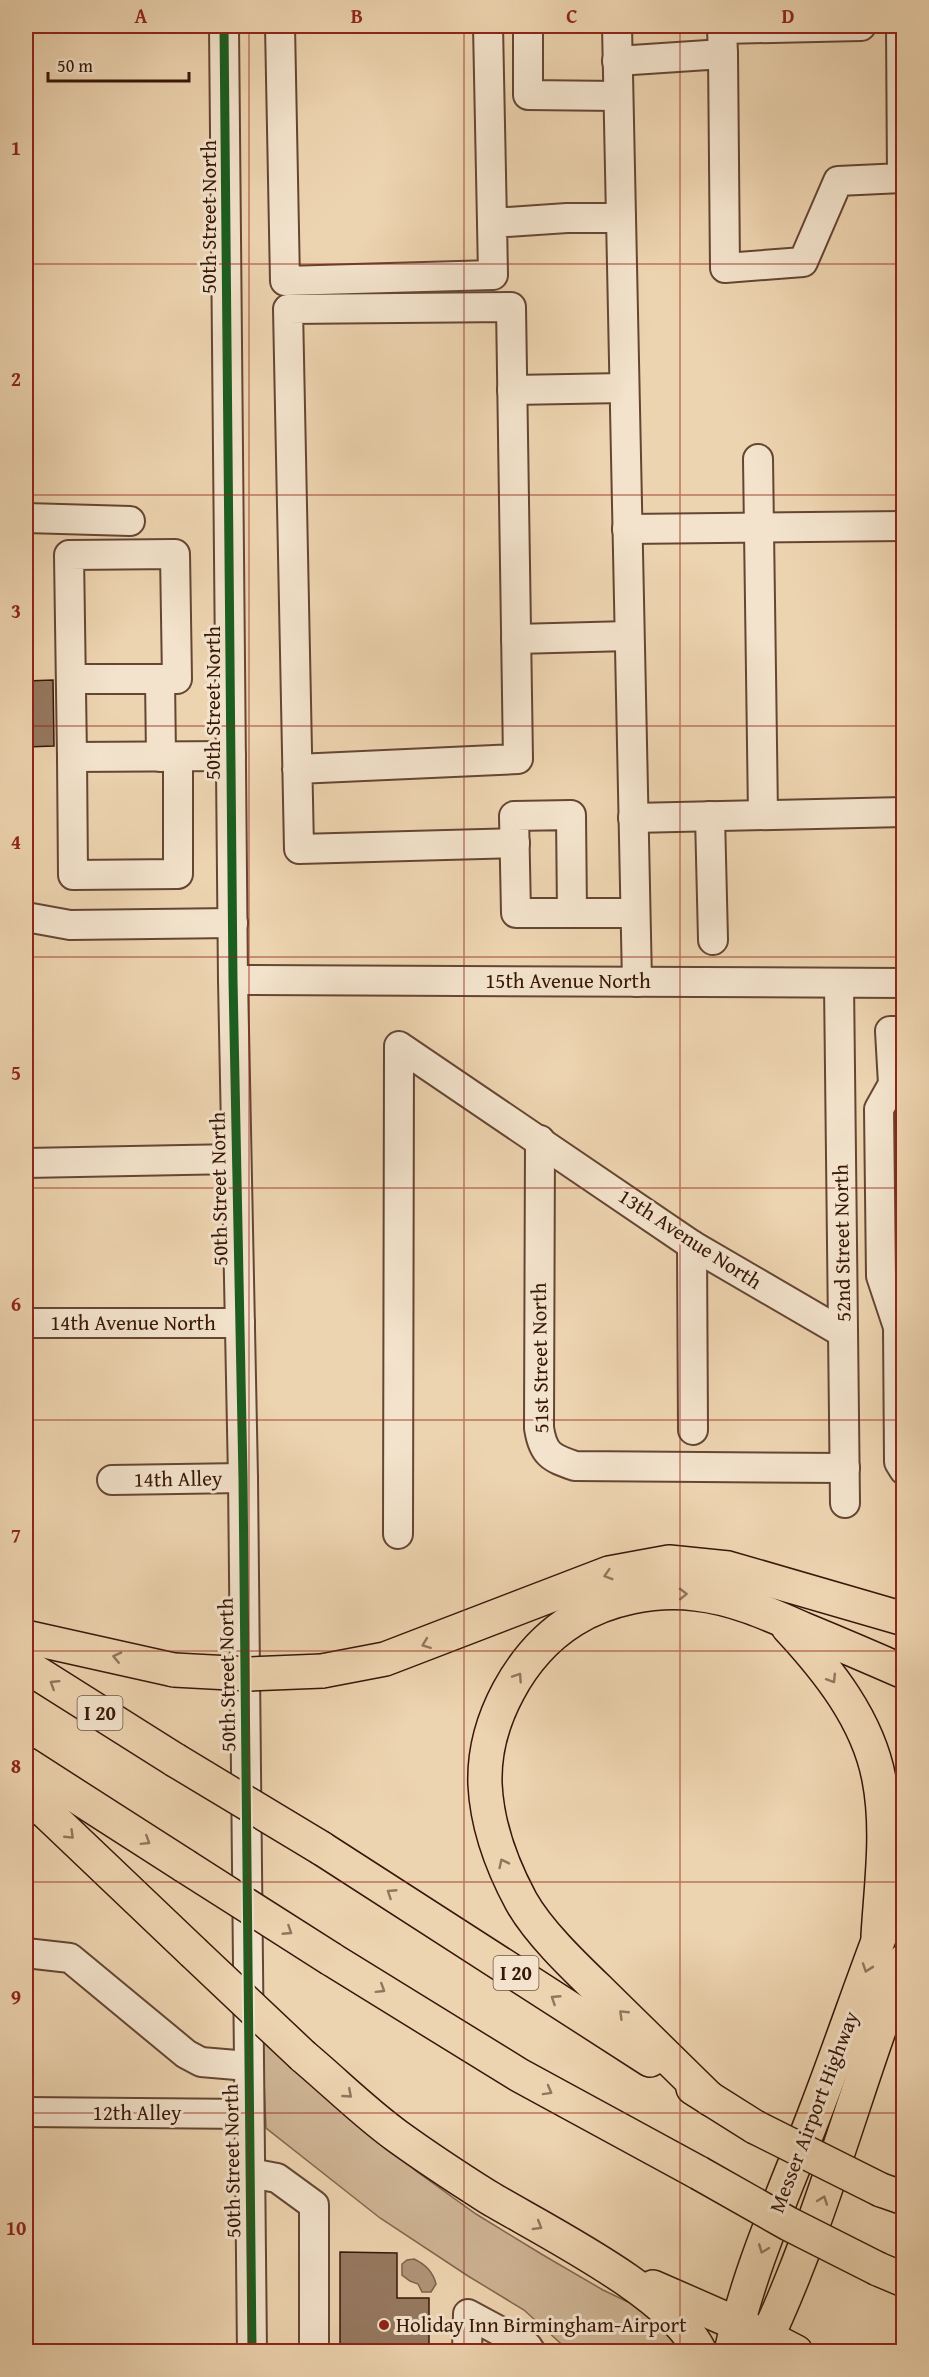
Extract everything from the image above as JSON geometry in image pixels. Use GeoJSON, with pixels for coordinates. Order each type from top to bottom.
{"type":"FeatureCollection","features":[{"type":"Feature","properties":{"kind":"main road"},"geometry":{"type":"LineString","coordinates":[[26,1637],[174,1670],[249,1674],[322,1671],[385,1659],[609,1573],[669,1562],[728,1568],[903,1619]]}},
{"type":"Feature","properties":{"kind":"main road"},"geometry":{"type":"LineString","coordinates":[[728,1568],[903,1637]]}},
{"type":"Feature","properties":{"kind":"main road"},"geometry":{"type":"LineString","coordinates":[[710,2099],[562,1954],[522,1903],[496,1850],[489,1817],[485,1783],[488,1748],[499,1711],[515,1678],[544,1644],[573,1620],[612,1602],[648,1594],[694,1593],[729,1599],[903,1671]]}},
{"type":"Feature","properties":{"kind":"main road"},"geometry":{"type":"LineString","coordinates":[[780,1619],[824,1666],[865,1733],[879,1779],[884,1829],[878,1936]]}},
{"type":"Feature","properties":{"kind":"main road","name":"I 20"},"geometry":{"type":"LineString","coordinates":[[26,1666],[321,1848],[755,2127],[892,2194]]}},
{"type":"Feature","properties":{"kind":"main road"},"geometry":{"type":"LineString","coordinates":[[26,1764],[331,1959],[519,2075],[789,2224],[891,2274]]}},
{"type":"Feature","properties":{"kind":"main road"},"geometry":{"type":"LineString","coordinates":[[26,1796],[47,1813],[303,2056],[395,2135],[488,2196],[605,2266],[734,2337],[796,2352]]}},
{"type":"Feature","properties":{"kind":"main road","name":"Messer Airport Highway"},"geometry":{"type":"LineString","coordinates":[[734,2337],[752,2276],[838,2053],[878,1936],[903,1874]]}},
{"type":"Feature","properties":{"kind":"main road","name":"Messer Airport Highway"},"geometry":{"type":"LineString","coordinates":[[764,2344],[823,2202],[882,2016],[903,1961]]}},
{"type":"Feature","properties":{"kind":"main road"},"geometry":{"type":"LineString","coordinates":[[605,2266],[664,2308],[694,2338],[700,2352]]}},
{"type":"Feature","properties":{"kind":"street","name":"50th Street North"},"geometry":{"type":"LineString","coordinates":[[224,26],[233,980],[243,1478],[252,2352]]}},
{"type":"Feature","properties":{"kind":"street"},"geometry":{"type":"LineString","coordinates":[[280,26],[285,281],[493,275],[488,26]]}},
{"type":"Feature","properties":{"kind":"street"},"geometry":{"type":"LineString","coordinates":[[528,26],[528,95],[618,96]]}},
{"type":"Feature","properties":{"kind":"street"},"geometry":{"type":"LineString","coordinates":[[617,26],[637,982]]}},
{"type":"Feature","properties":{"kind":"street"},"geometry":{"type":"LineString","coordinates":[[861,26],[722,29],[725,268],[803,262],[838,181],[902,178],[901,26]]}},
{"type":"Feature","properties":{"kind":"street"},"geometry":{"type":"LineString","coordinates":[[617,60],[723,54]]}},
{"type":"Feature","properties":{"kind":"street"},"geometry":{"type":"LineString","coordinates":[[492,223],[567,218],[621,218]]}},
{"type":"Feature","properties":{"kind":"street"},"geometry":{"type":"LineString","coordinates":[[297,769],[518,759],[511,307],[288,309],[297,769],[299,849],[515,843]]}},
{"type":"Feature","properties":{"kind":"street"},"geometry":{"type":"LineString","coordinates":[[512,390],[624,388]]}},
{"type":"Feature","properties":{"kind":"street"},"geometry":{"type":"LineString","coordinates":[[758,459],[763,815]]}},
{"type":"Feature","properties":{"kind":"street"},"geometry":{"type":"LineString","coordinates":[[26,518],[130,521]]}},
{"type":"Feature","properties":{"kind":"street"},"geometry":{"type":"LineString","coordinates":[[627,529],[903,526]]}},
{"type":"Feature","properties":{"kind":"street"},"geometry":{"type":"LineString","coordinates":[[71,680],[160,679],[177,679],[175,554],[69,555],[74,875],[178,874],[160,679]]}},
{"type":"Feature","properties":{"kind":"street"},"geometry":{"type":"LineString","coordinates":[[516,639],[630,636]]}},
{"type":"Feature","properties":{"kind":"street"},"geometry":{"type":"LineString","coordinates":[[72,757],[231,756]]}},
{"type":"Feature","properties":{"kind":"street"},"geometry":{"type":"LineString","coordinates":[[633,818],[903,812]]}},
{"type":"Feature","properties":{"kind":"street"},"geometry":{"type":"LineString","coordinates":[[572,913],[571,815],[514,816],[516,913],[572,913],[635,913]]}},
{"type":"Feature","properties":{"kind":"street"},"geometry":{"type":"LineString","coordinates":[[710,816],[713,940]]}},
{"type":"Feature","properties":{"kind":"street"},"geometry":{"type":"LineString","coordinates":[[26,917],[70,925],[233,924]]}},
{"type":"Feature","properties":{"kind":"street","name":"15th Avenue North"},"geometry":{"type":"LineString","coordinates":[[233,980],[903,983]]}},
{"type":"Feature","properties":{"kind":"street","name":"52nd Street North"},"geometry":{"type":"LineString","coordinates":[[838,983],[845,1503]]}},
{"type":"Feature","properties":{"kind":"street"},"geometry":{"type":"LineString","coordinates":[[903,1031],[890,1031],[898,1085],[879,1109],[881,1264],[882,1276],[898,1327],[901,1397],[899,1462],[903,1470]]}},
{"type":"Feature","properties":{"kind":"street","name":"13th Avenue North"},"geometry":{"type":"LineString","coordinates":[[398,1534],[399,1046],[692,1245],[843,1333]]}},
{"type":"Feature","properties":{"kind":"street","name":"51st Street North"},"geometry":{"type":"LineString","coordinates":[[540,1140],[539,1428],[542,1446],[555,1459],[575,1466],[845,1468]]}},
{"type":"Feature","properties":{"kind":"street"},"geometry":{"type":"LineString","coordinates":[[26,1163],[236,1159]]}},
{"type":"Feature","properties":{"kind":"street"},"geometry":{"type":"LineString","coordinates":[[692,1245],[693,1430]]}},
{"type":"Feature","properties":{"kind":"street","name":"14th Avenue North"},"geometry":{"type":"LineString","coordinates":[[26,1323],[240,1323]]}},
{"type":"Feature","properties":{"kind":"street","name":"14th Alley"},"geometry":{"type":"LineString","coordinates":[[112,1480],[243,1478]]}},
{"type":"Feature","properties":{"kind":"street"},"geometry":{"type":"LineString","coordinates":[[26,1953],[70,1958],[186,2054],[201,2062],[248,2066]]}},
{"type":"Feature","properties":{"kind":"street","name":"12th Alley"},"geometry":{"type":"LineString","coordinates":[[26,2112],[249,2114]]}},
{"type":"Feature","properties":{"kind":"street"},"geometry":{"type":"LineString","coordinates":[[250,2173],[277,2178],[314,2205],[314,2352]]}},
{"type":"Feature","properties":{"kind":"street"},"geometry":{"type":"LineString","coordinates":[[467,2352],[468,2313],[527,2346],[531,2352]]}},
{"type":"Feature","properties":{"kind":"shaded area"},"geometry":{"type":"Polygon","coordinates":[[[262,2035],[416,2171],[476,2214],[543,2255],[603,2290],[628,2302],[643,2305],[687,2351],[569,2351],[524,2310],[380,2218],[266,2128],[262,2035]]]}},
{"type":"Feature","properties":{"kind":"shaded area"},"geometry":{"type":"Polygon","coordinates":[[[414,2259],[431,2272],[436,2284],[431,2292],[422,2292],[418,2284],[402,2275],[402,2264],[414,2259]]]}},
{"type":"Feature","properties":{"kind":"building"},"geometry":{"type":"Polygon","coordinates":[[[53,680],[54,746],[26,747],[26,681],[53,680]]]}},
{"type":"Feature","properties":{"kind":"building","name":"Holiday Inn Birmingham-Airport"},"geometry":{"type":"Polygon","coordinates":[[[340,2252],[397,2253],[397,2298],[429,2298],[429,2352],[340,2352],[340,2252]]]}},
{"type":"Feature","properties":{"kind":"cycle path"},"geometry":{"type":"LineString","coordinates":[[224,26],[233,980],[243,1478],[252,2352]]}},
{"type":"Feature","properties":{"kind":"place","name":"Holiday Inn Birmingham-Airport"},"geometry":{"type":"Point","coordinates":[384,2325]}}]}
